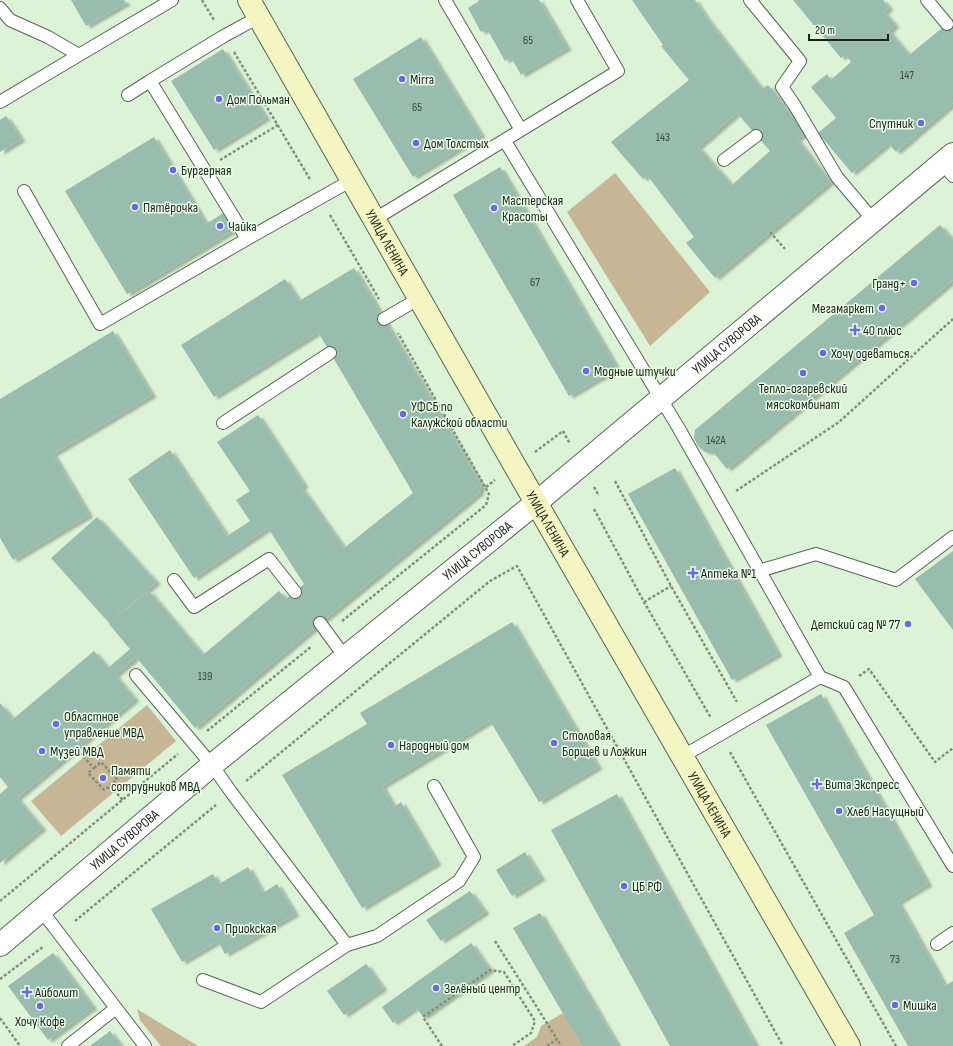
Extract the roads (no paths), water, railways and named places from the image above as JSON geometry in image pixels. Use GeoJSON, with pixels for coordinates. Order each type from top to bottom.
{"type":"FeatureCollection","features":[{"type":"Feature","properties":{"kind":"main road","name":"УЛИЦА ЛЕНИНА"},"geometry":{"type":"LineString","coordinates":[[254,8],[515,466],[850,1046]]}},
{"type":"Feature","properties":{"kind":"street","name":"УЛИЦА СУВОРОВА"},"geometry":{"type":"LineString","coordinates":[[0,945],[212,765],[537,502],[874,221],[949,164]]}},
{"type":"Feature","properties":{"kind":"lane"},"geometry":{"type":"LineString","coordinates":[[0,102],[172,0]]}},
{"type":"Feature","properties":{"kind":"lane"},"geometry":{"type":"LineString","coordinates":[[445,0],[520,130]]}},
{"type":"Feature","properties":{"kind":"lane"},"geometry":{"type":"LineString","coordinates":[[375,219],[618,71],[577,0]]}},
{"type":"Feature","properties":{"kind":"lane"},"geometry":{"type":"LineString","coordinates":[[750,0],[800,60],[782,87],[791,108],[837,177],[874,221]]}},
{"type":"Feature","properties":{"kind":"lane"},"geometry":{"type":"LineString","coordinates":[[927,0],[947,24]]}},
{"type":"Feature","properties":{"kind":"lane"},"geometry":{"type":"LineString","coordinates":[[0,8],[10,20],[48,37],[79,55]]}},
{"type":"Feature","properties":{"kind":"lane"},"geometry":{"type":"LineString","coordinates":[[128,95],[224,36],[254,8]]}},
{"type":"Feature","properties":{"kind":"lane"},"geometry":{"type":"LineString","coordinates":[[150,81],[246,239]]}},
{"type":"Feature","properties":{"kind":"lane"},"geometry":{"type":"LineString","coordinates":[[724,160],[756,136]]}},
{"type":"Feature","properties":{"kind":"lane"},"geometry":{"type":"LineString","coordinates":[[505,141],[661,399],[820,677],[844,687],[953,866]]}},
{"type":"Feature","properties":{"kind":"lane"},"geometry":{"type":"LineString","coordinates":[[24,191],[100,324],[246,239],[321,199],[352,180]]}},
{"type":"Feature","properties":{"kind":"lane"},"geometry":{"type":"LineString","coordinates":[[386,318],[420,298]]}},
{"type":"Feature","properties":{"kind":"lane"},"geometry":{"type":"LineString","coordinates":[[222,424],[330,353]]}},
{"type":"Feature","properties":{"kind":"lane"},"geometry":{"type":"LineString","coordinates":[[759,571],[816,554],[896,580],[953,537]]}},
{"type":"Feature","properties":{"kind":"lane"},"geometry":{"type":"LineString","coordinates":[[174,580],[194,607],[268,559],[295,592]]}},
{"type":"Feature","properties":{"kind":"lane"},"geometry":{"type":"LineString","coordinates":[[320,623],[345,657]]}},
{"type":"Feature","properties":{"kind":"lane"},"geometry":{"type":"LineString","coordinates":[[136,675],[212,765],[347,945]]}},
{"type":"Feature","properties":{"kind":"lane"},"geometry":{"type":"LineString","coordinates":[[682,756],[820,677]]}},
{"type":"Feature","properties":{"kind":"lane"},"geometry":{"type":"LineString","coordinates":[[203,980],[261,1002],[347,945],[377,936],[460,882],[474,857],[434,786]]}},
{"type":"Feature","properties":{"kind":"lane"},"geometry":{"type":"LineString","coordinates":[[41,910],[145,1046]]}},
{"type":"Feature","properties":{"kind":"lane"},"geometry":{"type":"LineString","coordinates":[[937,944],[953,932]]}},
{"type":"Feature","properties":{"kind":"lane"},"geometry":{"type":"LineString","coordinates":[[68,1046],[116,1008]]}},
{"type":"Feature","properties":{"kind":"place","name":"Mirra"},"geometry":{"type":"Point","coordinates":[402,79]}},
{"type":"Feature","properties":{"kind":"place","name":"Дом Польман"},"geometry":{"type":"Point","coordinates":[219,99]}},
{"type":"Feature","properties":{"kind":"place","name":"Спутник"},"geometry":{"type":"Point","coordinates":[921,123]}},
{"type":"Feature","properties":{"kind":"place","name":"Дом Толстых"},"geometry":{"type":"Point","coordinates":[416,143]}},
{"type":"Feature","properties":{"kind":"place","name":"Бургерная"},"geometry":{"type":"Point","coordinates":[173,170]}},
{"type":"Feature","properties":{"kind":"place","name":"Пятёрочка"},"geometry":{"type":"Point","coordinates":[135,207]}},
{"type":"Feature","properties":{"kind":"place","name":"Мастерская Красоты"},"geometry":{"type":"Point","coordinates":[494,208]}},
{"type":"Feature","properties":{"kind":"place","name":"Чайка"},"geometry":{"type":"Point","coordinates":[220,226]}},
{"type":"Feature","properties":{"kind":"place","name":"Гранд+"},"geometry":{"type":"Point","coordinates":[914,283]}},
{"type":"Feature","properties":{"kind":"place","name":"Мегамаркет"},"geometry":{"type":"Point","coordinates":[882,308]}},
{"type":"Feature","properties":{"kind":"place","name":"40 плюс"},"geometry":{"type":"Point","coordinates":[855,330]}},
{"type":"Feature","properties":{"kind":"place","name":"Хочу одеваться"},"geometry":{"type":"Point","coordinates":[823,353]}},
{"type":"Feature","properties":{"kind":"place","name":"Модные штучки"},"geometry":{"type":"Point","coordinates":[586,371]}},
{"type":"Feature","properties":{"kind":"place","name":"Тепло-огаревский мясокомбинат"},"geometry":{"type":"Point","coordinates":[803,373]}},
{"type":"Feature","properties":{"kind":"place","name":"УФСБ по Калужской области"},"geometry":{"type":"Point","coordinates":[403,414]}},
{"type":"Feature","properties":{"kind":"place","name":"Аптека №1"},"geometry":{"type":"Point","coordinates":[693,573]}},
{"type":"Feature","properties":{"kind":"place","name":"Детский сад № 77"},"geometry":{"type":"Point","coordinates":[908,624]}},
{"type":"Feature","properties":{"kind":"place","name":"Областное управление МВД"},"geometry":{"type":"Point","coordinates":[56,724]}},
{"type":"Feature","properties":{"kind":"place","name":"Столовая Борщев и Ложкин"},"geometry":{"type":"Point","coordinates":[554,743]}},
{"type":"Feature","properties":{"kind":"place","name":"Народный дом"},"geometry":{"type":"Point","coordinates":[391,745]}},
{"type":"Feature","properties":{"kind":"place","name":"Музей МВД"},"geometry":{"type":"Point","coordinates":[42,751]}},
{"type":"Feature","properties":{"kind":"place","name":"Памяти сотрудников МВД"},"geometry":{"type":"Point","coordinates":[103,778]}},
{"type":"Feature","properties":{"kind":"place","name":"Вита Экспресс"},"geometry":{"type":"Point","coordinates":[817,784]}},
{"type":"Feature","properties":{"kind":"place","name":"Хлеб Насущный"},"geometry":{"type":"Point","coordinates":[839,811]}},
{"type":"Feature","properties":{"kind":"place","name":"ЦБ РФ"},"geometry":{"type":"Point","coordinates":[624,886]}},
{"type":"Feature","properties":{"kind":"place","name":"Приокская"},"geometry":{"type":"Point","coordinates":[217,928]}},
{"type":"Feature","properties":{"kind":"place","name":"Зелёный центр"},"geometry":{"type":"Point","coordinates":[436,988]}},
{"type":"Feature","properties":{"kind":"place","name":"Айболит"},"geometry":{"type":"Point","coordinates":[27,992]}},
{"type":"Feature","properties":{"kind":"place","name":"Мишка"},"geometry":{"type":"Point","coordinates":[895,1005]}},
{"type":"Feature","properties":{"kind":"place","name":"Хочу Кофе"},"geometry":{"type":"Point","coordinates":[40,1006]}}]}
